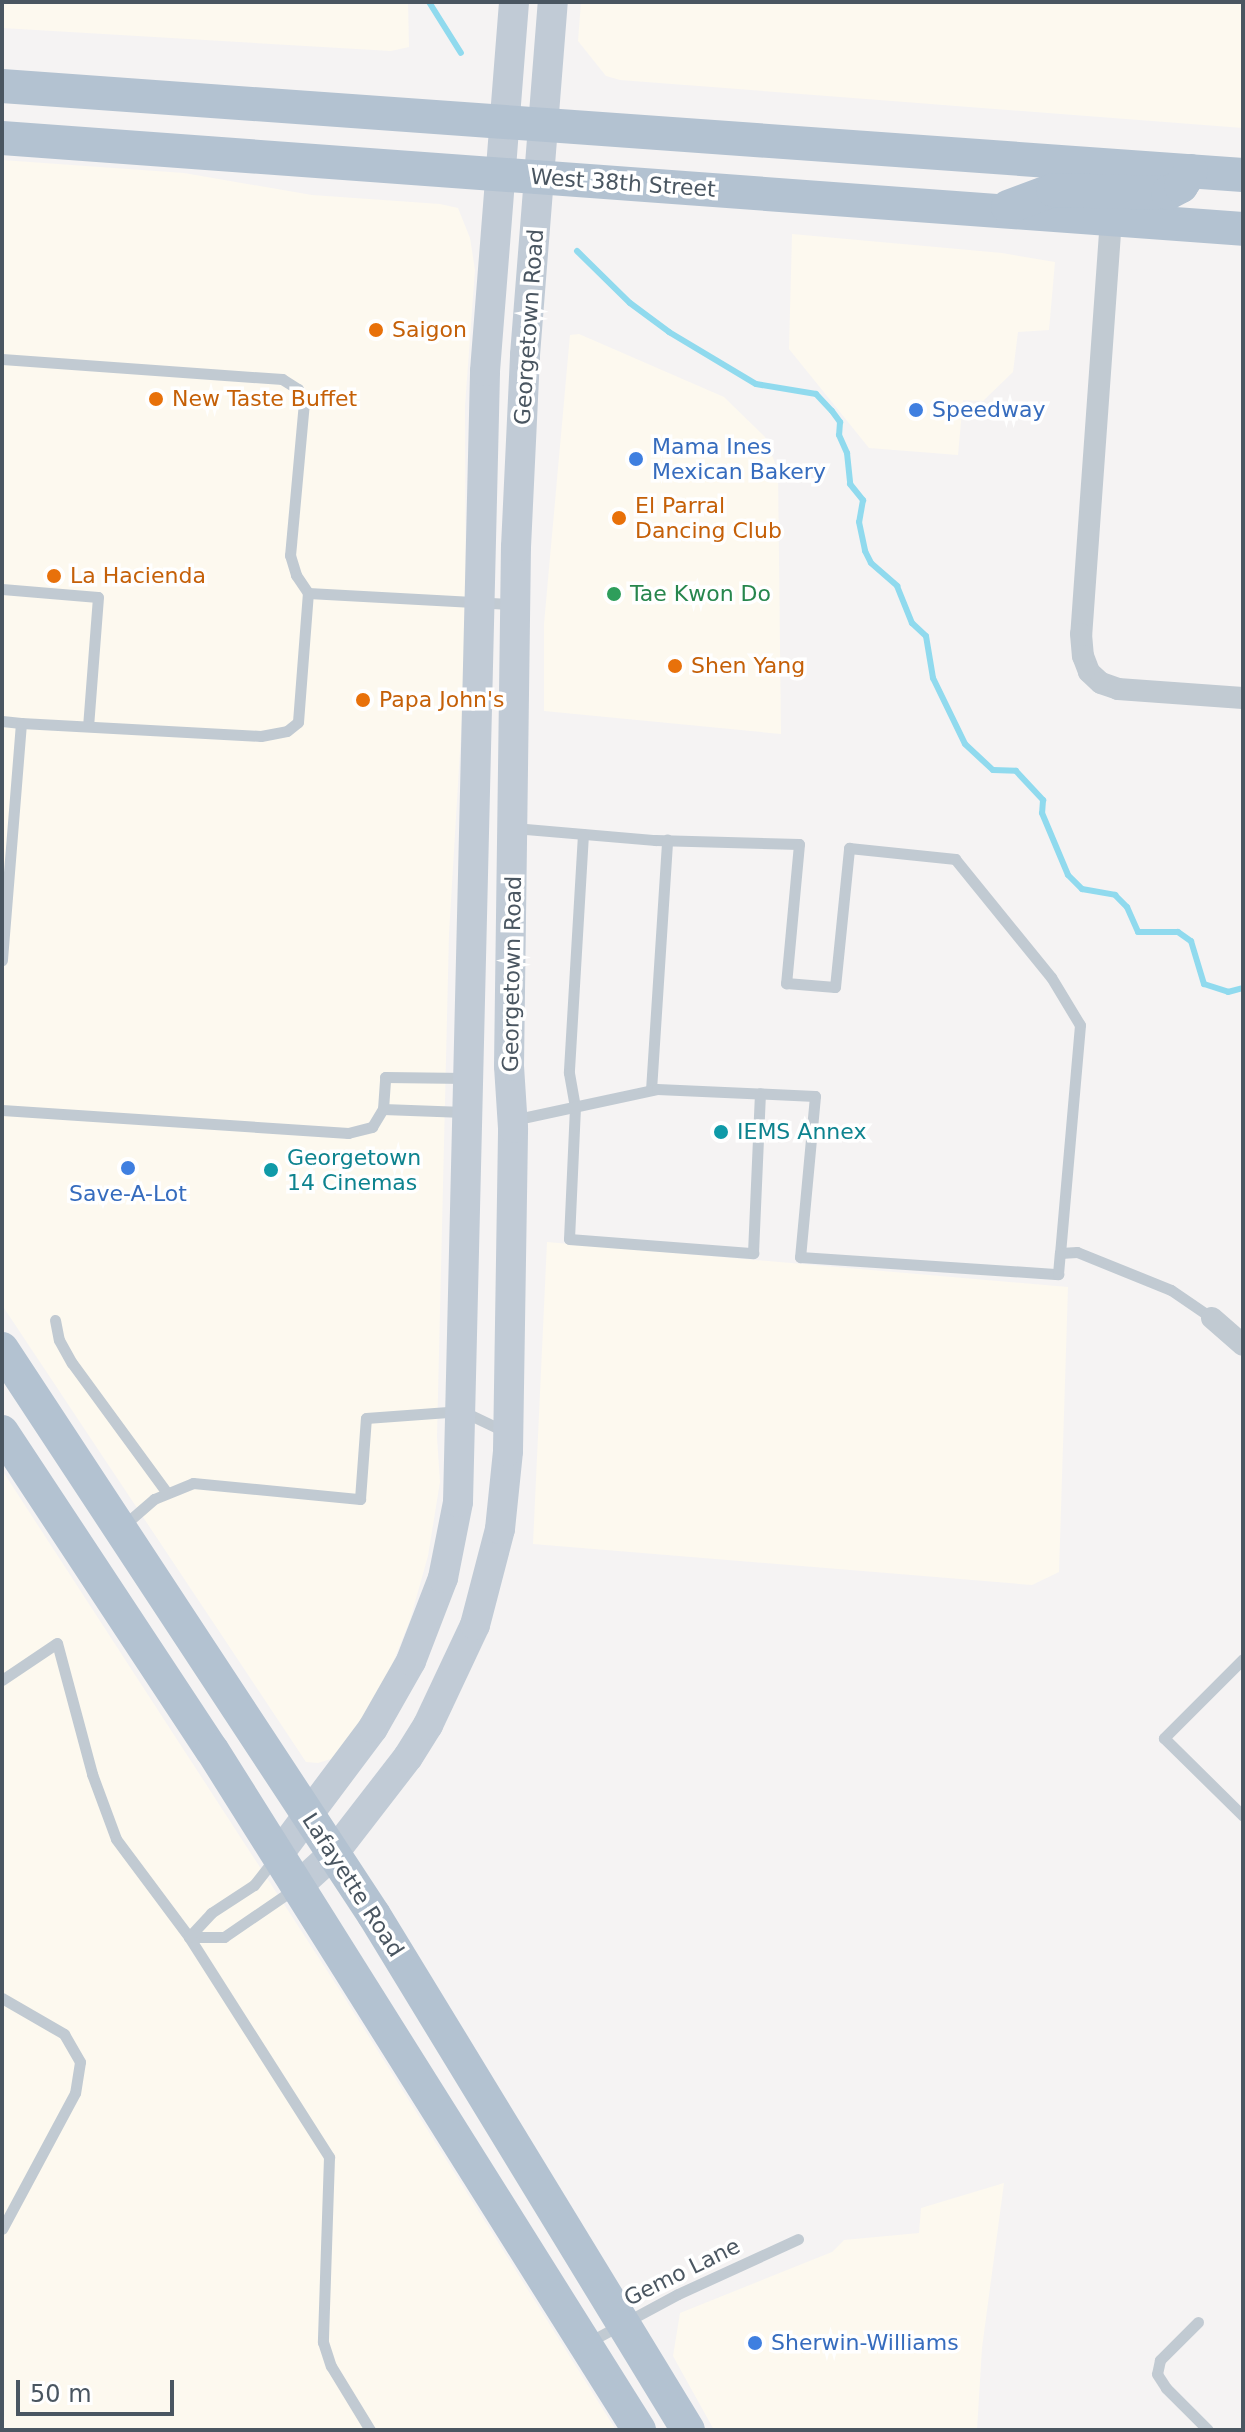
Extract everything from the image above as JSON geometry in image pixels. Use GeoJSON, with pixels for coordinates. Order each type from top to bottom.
{"type":"FeatureCollection","features":[{"type":"Feature","properties":{"kind":"main road","name":"Georgetown Road"},"geometry":{"type":"LineString","coordinates":[[278,1855],[379,1718],[411,1661],[443,1578],[458,1502],[470,1078],[477,601],[485,371],[514,2]]}},
{"type":"Feature","properties":{"kind":"main road","name":"Georgetown Road"},"geometry":{"type":"LineString","coordinates":[[298,1886],[333,1854],[408,1757],[463,1656],[475,1625],[500,1529],[512,1433],[512,1120],[509,1066],[515,604],[523,383],[553,2]]}},
{"type":"Feature","properties":{"kind":"main road"},"geometry":{"type":"LineString","coordinates":[[2,86],[1243,175]]}},
{"type":"Feature","properties":{"kind":"main road"},"geometry":{"type":"LineString","coordinates":[[2,107],[55,90]]}},
{"type":"Feature","properties":{"kind":"main road","name":"West 38th Street"},"geometry":{"type":"LineString","coordinates":[[2,138],[1243,229]]}},
{"type":"Feature","properties":{"kind":"main road"},"geometry":{"type":"LineString","coordinates":[[997,211],[1053,190],[1168,193],[1181,186],[1191,171]]}},
{"type":"Feature","properties":{"kind":"main road","name":"Lafayette Road"},"geometry":{"type":"LineString","coordinates":[[2,1349],[333,1854],[478,2083],[516,2153],[688,2430]]}},
{"type":"Feature","properties":{"kind":"main road","name":"Lafayette Road"},"geometry":{"type":"LineString","coordinates":[[2,1432],[298,1886],[639,2430]]}},
{"type":"Feature","properties":{"kind":"street"},"geometry":{"type":"LineString","coordinates":[[1111,219],[1081,634],[1083,656],[1089,672],[1101,683],[1118,689],[1243,698]]}},
{"type":"Feature","properties":{"kind":"street"},"geometry":{"type":"LineString","coordinates":[[1212,1318],[1243,1345]]}},
{"type":"Feature","properties":{"kind":"lane"},"geometry":{"type":"LineString","coordinates":[[2,359],[282,379],[298,389],[304,402],[290,555],[296,575],[308,593],[298,722],[287,731],[261,736],[2,721]]}},
{"type":"Feature","properties":{"kind":"lane"},"geometry":{"type":"LineString","coordinates":[[2,589],[98,597],[88,726]]}},
{"type":"Feature","properties":{"kind":"lane"},"geometry":{"type":"LineString","coordinates":[[308,593],[515,604]]}},
{"type":"Feature","properties":{"kind":"lane"},"geometry":{"type":"LineString","coordinates":[[2,960],[21,723]]}},
{"type":"Feature","properties":{"kind":"lane"},"geometry":{"type":"LineString","coordinates":[[512,1120],[651,1090],[815,1096],[800,1257],[1058,1274],[1080,1025],[1051,977],[955,859],[849,848],[835,987],[786,983],[799,844],[667,840],[514,828]]}},
{"type":"Feature","properties":{"kind":"lane"},"geometry":{"type":"LineString","coordinates":[[583,834],[569,1073],[575,1107],[569,1239],[753,1253],[760,1093]]}},
{"type":"Feature","properties":{"kind":"lane"},"geometry":{"type":"LineString","coordinates":[[651,1090],[667,840]]}},
{"type":"Feature","properties":{"kind":"lane"},"geometry":{"type":"LineString","coordinates":[[2,1110],[348,1133],[372,1127],[383,1109],[385,1077],[470,1078]]}},
{"type":"Feature","properties":{"kind":"lane"},"geometry":{"type":"LineString","coordinates":[[383,1109],[469,1112]]}},
{"type":"Feature","properties":{"kind":"lane"},"geometry":{"type":"LineString","coordinates":[[1060,1253],[1077,1252],[1171,1290],[1212,1318]]}},
{"type":"Feature","properties":{"kind":"lane"},"geometry":{"type":"LineString","coordinates":[[55,1320],[59,1340],[72,1363],[167,1493]]}},
{"type":"Feature","properties":{"kind":"lane"},"geometry":{"type":"LineString","coordinates":[[120,1529],[154,1499],[193,1483],[360,1499],[366,1418],[462,1411],[512,1433]]}},
{"type":"Feature","properties":{"kind":"lane"},"geometry":{"type":"LineString","coordinates":[[2,1680],[57,1643],[92,1774],[116,1839],[189,1937],[329,2157],[323,2342],[331,2366],[370,2430]]}},
{"type":"Feature","properties":{"kind":"lane"},"geometry":{"type":"LineString","coordinates":[[1243,1659],[1164,1738],[1243,1816]]}},
{"type":"Feature","properties":{"kind":"lane"},"geometry":{"type":"LineString","coordinates":[[189,1937],[211,1913],[254,1885],[278,1855]]}},
{"type":"Feature","properties":{"kind":"lane"},"geometry":{"type":"LineString","coordinates":[[189,1937],[224,1937],[268,1910],[298,1886]]}},
{"type":"Feature","properties":{"kind":"lane"},"geometry":{"type":"LineString","coordinates":[[2,1998],[64,2034],[80,2062],[75,2093],[2,2229]]}},
{"type":"Feature","properties":{"kind":"lane","name":"Gemo Lane"},"geometry":{"type":"LineString","coordinates":[[585,2344],[798,2239]]}},
{"type":"Feature","properties":{"kind":"lane"},"geometry":{"type":"LineString","coordinates":[[1198,2322],[1160,2360],[1157,2374],[1166,2388],[1208,2430]]}},
{"type":"Feature","properties":{"kind":"shaded area"},"geometry":{"type":"Polygon","coordinates":[[[2,2],[408,2],[409,47],[391,51],[2,28],[2,2]]]}},
{"type":"Feature","properties":{"kind":"shaded area"},"geometry":{"type":"Polygon","coordinates":[[[581,2],[1243,2],[1243,128],[620,80],[606,76],[578,41],[581,2]]]}},
{"type":"Feature","properties":{"kind":"shaded area"},"geometry":{"type":"Polygon","coordinates":[[[2,160],[184,173],[312,195],[440,204],[458,208],[470,238],[475,270],[465,406],[466,651],[449,934],[437,1437],[440,1482],[428,1556],[410,1620],[390,1670],[360,1725],[334,1758],[318,1763],[306,1762],[2,1305],[2,160]]]}},
{"type":"Feature","properties":{"kind":"shaded area"},"geometry":{"type":"Polygon","coordinates":[[[792,234],[1002,253],[1055,262],[1049,330],[1018,332],[1013,372],[983,401],[963,400],[958,455],[869,448],[789,349],[792,234]]]}},
{"type":"Feature","properties":{"kind":"shaded area"},"geometry":{"type":"Polygon","coordinates":[[[579,334],[724,397],[765,437],[778,471],[781,734],[544,711],[544,624],[570,335],[579,334]]]}},
{"type":"Feature","properties":{"kind":"shaded area"},"geometry":{"type":"Polygon","coordinates":[[[547,1242],[1068,1287],[1059,1572],[1032,1585],[533,1544],[547,1242]]]}},
{"type":"Feature","properties":{"kind":"shaded area"},"geometry":{"type":"Polygon","coordinates":[[[2,1470],[339,1989],[616,2430],[2,2430],[2,1470]]]}},
{"type":"Feature","properties":{"kind":"shaded area"},"geometry":{"type":"Polygon","coordinates":[[[1004,2183],[982,2348],[977,2430],[714,2430],[673,2356],[680,2313],[832,2252],[844,2240],[919,2233],[921,2208],[1004,2183]]]}},
{"type":"Feature","properties":{"kind":"waterway"},"geometry":{"type":"LineString","coordinates":[[429,2],[461,53]]}},
{"type":"Feature","properties":{"kind":"waterway"},"geometry":{"type":"LineString","coordinates":[[577,251],[630,303],[669,332],[756,384],[816,394],[832,411],[840,422],[839,435],[847,453],[850,484],[863,500],[859,522],[865,551],[871,563],[897,586],[912,623],[926,636],[933,678],[965,744],[993,770],[1016,771],[1043,800],[1042,813],[1068,875],[1082,889],[1115,895],[1127,907],[1138,932],[1178,932],[1191,941],[1204,984],[1228,992],[1243,988]]}},
{"type":"Feature","properties":{"kind":"place","name":"Saigon"},"geometry":{"type":"Point","coordinates":[376,330]}},
{"type":"Feature","properties":{"kind":"place","name":"New Taste Buffet"},"geometry":{"type":"Point","coordinates":[156,399]}},
{"type":"Feature","properties":{"kind":"place","name":"Speedway"},"geometry":{"type":"Point","coordinates":[916,410]}},
{"type":"Feature","properties":{"kind":"place","name":"Mama Ines Mexican Bakery"},"geometry":{"type":"Point","coordinates":[636,459]}},
{"type":"Feature","properties":{"kind":"place","name":"El Parral Dancing Club"},"geometry":{"type":"Point","coordinates":[619,518]}},
{"type":"Feature","properties":{"kind":"place","name":"La Hacienda"},"geometry":{"type":"Point","coordinates":[54,576]}},
{"type":"Feature","properties":{"kind":"place","name":"Tae Kwon Do"},"geometry":{"type":"Point","coordinates":[614,594]}},
{"type":"Feature","properties":{"kind":"place","name":"Shen Yang"},"geometry":{"type":"Point","coordinates":[675,666]}},
{"type":"Feature","properties":{"kind":"place","name":"Papa John's"},"geometry":{"type":"Point","coordinates":[363,700]}},
{"type":"Feature","properties":{"kind":"place","name":"IEMS Annex"},"geometry":{"type":"Point","coordinates":[721,1132]}},
{"type":"Feature","properties":{"kind":"place","name":"Save-A-Lot"},"geometry":{"type":"Point","coordinates":[128,1168]}},
{"type":"Feature","properties":{"kind":"place","name":"Georgetown 14 Cinemas"},"geometry":{"type":"Point","coordinates":[271,1170]}},
{"type":"Feature","properties":{"kind":"place","name":"Sherwin-Williams"},"geometry":{"type":"Point","coordinates":[755,2343]}}]}
